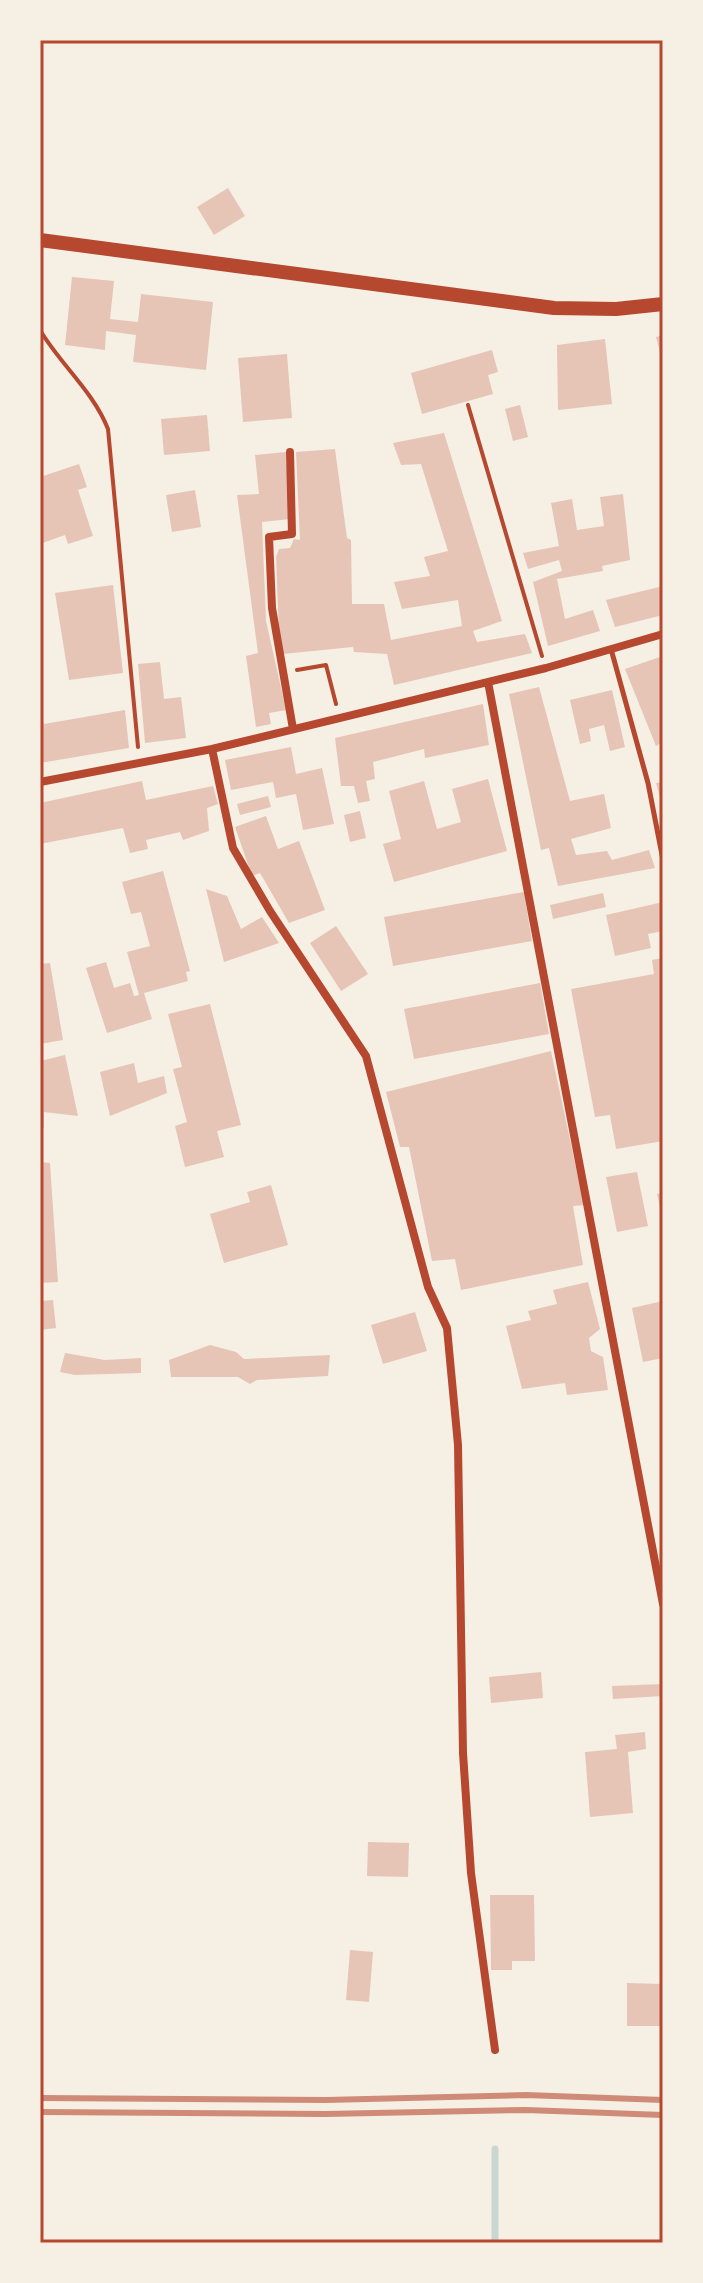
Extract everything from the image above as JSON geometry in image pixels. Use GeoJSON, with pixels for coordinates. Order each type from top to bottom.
{"type":"FeatureCollection","features":[{"type":"Feature","properties":{"kind":"main road"},"geometry":{"type":"LineString","coordinates":[[40,240],[554,308],[616,309],[663,304]]}},
{"type":"Feature","properties":{"kind":"street"},"geometry":{"type":"LineString","coordinates":[[290,452],[292,534],[269,537],[272,608],[293,729]]}},
{"type":"Feature","properties":{"kind":"street"},"geometry":{"type":"LineString","coordinates":[[40,782],[212,749],[546,668],[663,634]]}},
{"type":"Feature","properties":{"kind":"street"},"geometry":{"type":"LineString","coordinates":[[488,682],[663,1604]]}},
{"type":"Feature","properties":{"kind":"street"},"geometry":{"type":"LineString","coordinates":[[212,749],[233,848],[270,911],[366,1056],[428,1287],[447,1328],[458,1445],[463,1753],[471,1873],[495,2050]]}},
{"type":"Feature","properties":{"kind":"lane"},"geometry":{"type":"LineString","coordinates":[[611,649],[648,783],[663,860]]}},
{"type":"Feature","properties":{"kind":"path"},"geometry":{"type":"LineString","coordinates":[[40,330],[59,360],[96,405],[108,429],[139,762]]}},
{"type":"Feature","properties":{"kind":"path"},"geometry":{"type":"LineString","coordinates":[[468,405],[546,668]]}},
{"type":"Feature","properties":{"kind":"path"},"geometry":{"type":"LineString","coordinates":[[283,672],[326,665],[335,697]]}},
{"type":"Feature","properties":{"kind":"building"},"geometry":{"type":"Polygon","coordinates":[[[228,188],[245,216],[214,235],[197,207],[228,188]]]}},
{"type":"Feature","properties":{"kind":"building"},"geometry":{"type":"Polygon","coordinates":[[[72,277],[114,281],[110,319],[138,322],[141,294],[213,302],[206,370],[133,362],[136,335],[106,331],[105,350],[65,345],[72,277]]]}},
{"type":"Feature","properties":{"kind":"building"},"geometry":{"type":"Polygon","coordinates":[[[663,335],[663,351],[660,352],[656,337],[663,335]]]}},
{"type":"Feature","properties":{"kind":"building"},"geometry":{"type":"Polygon","coordinates":[[[605,339],[612,404],[558,410],[557,345],[605,339]]]}},
{"type":"Feature","properties":{"kind":"building"},"geometry":{"type":"Polygon","coordinates":[[[492,350],[498,372],[488,375],[493,394],[422,414],[411,373],[492,350]]]}},
{"type":"Feature","properties":{"kind":"building"},"geometry":{"type":"Polygon","coordinates":[[[287,354],[292,418],[243,422],[238,358],[287,354]]]}},
{"type":"Feature","properties":{"kind":"building"},"geometry":{"type":"Polygon","coordinates":[[[520,405],[528,437],[513,441],[505,409],[520,405]]]}},
{"type":"Feature","properties":{"kind":"building"},"geometry":{"type":"Polygon","coordinates":[[[207,415],[210,451],[164,455],[161,419],[207,415]]]}},
{"type":"Feature","properties":{"kind":"building"},"geometry":{"type":"Polygon","coordinates":[[[444,433],[502,621],[473,631],[477,642],[525,634],[532,653],[394,685],[387,654],[354,652],[353,647],[283,654],[279,634],[276,557],[279,549],[290,548],[294,539],[300,540],[296,452],[335,449],[347,538],[351,540],[352,604],[384,604],[391,640],[462,626],[458,600],[402,609],[394,582],[430,576],[424,557],[448,551],[421,464],[401,465],[393,443],[444,433]]]}},
{"type":"Feature","properties":{"kind":"building"},"geometry":{"type":"Polygon","coordinates":[[[286,452],[290,519],[262,522],[266,621],[286,710],[269,713],[271,724],[256,727],[246,656],[258,653],[237,495],[259,494],[255,455],[286,452]]]}},
{"type":"Feature","properties":{"kind":"building"},"geometry":{"type":"Polygon","coordinates":[[[79,464],[87,487],[78,490],[93,536],[68,544],[65,535],[40,544],[40,477],[79,464]]]}},
{"type":"Feature","properties":{"kind":"building"},"geometry":{"type":"Polygon","coordinates":[[[195,490],[201,527],[172,532],[166,495],[195,490]]]}},
{"type":"Feature","properties":{"kind":"building"},"geometry":{"type":"Polygon","coordinates":[[[623,494],[630,560],[602,566],[603,571],[557,579],[565,619],[593,610],[600,631],[548,646],[533,582],[562,571],[559,560],[528,569],[523,553],[559,546],[551,503],[572,499],[577,530],[604,526],[600,497],[623,494]]]}},
{"type":"Feature","properties":{"kind":"building"},"geometry":{"type":"Polygon","coordinates":[[[113,585],[123,673],[69,680],[55,593],[113,585]]]}},
{"type":"Feature","properties":{"kind":"building"},"geometry":{"type":"Polygon","coordinates":[[[663,586],[663,615],[615,627],[606,600],[663,586]]]}},
{"type":"Feature","properties":{"kind":"building"},"geometry":{"type":"Polygon","coordinates":[[[663,656],[663,742],[656,746],[625,669],[663,656]]]}},
{"type":"Feature","properties":{"kind":"building"},"geometry":{"type":"Polygon","coordinates":[[[160,662],[164,699],[181,697],[186,738],[145,743],[138,664],[160,662]]]}},
{"type":"Feature","properties":{"kind":"building"},"geometry":{"type":"Polygon","coordinates":[[[539,687],[570,801],[604,794],[611,828],[571,839],[576,855],[607,851],[612,860],[649,850],[655,868],[558,886],[549,848],[541,850],[509,694],[539,687]]]}},
{"type":"Feature","properties":{"kind":"building"},"geometry":{"type":"Polygon","coordinates":[[[612,690],[625,747],[610,751],[604,725],[589,729],[591,741],[580,744],[570,700],[612,690]]]}},
{"type":"Feature","properties":{"kind":"building"},"geometry":{"type":"Polygon","coordinates":[[[483,704],[489,745],[425,758],[424,749],[373,762],[375,779],[366,781],[370,801],[358,803],[354,786],[341,786],[335,738],[483,704]]]}},
{"type":"Feature","properties":{"kind":"building"},"geometry":{"type":"Polygon","coordinates":[[[125,710],[129,748],[40,763],[40,712],[44,724],[125,710]]]}},
{"type":"Feature","properties":{"kind":"building"},"geometry":{"type":"Polygon","coordinates":[[[291,747],[296,774],[322,768],[334,824],[303,830],[296,794],[276,798],[273,782],[231,790],[225,760],[291,747]]]}},
{"type":"Feature","properties":{"kind":"building"},"geometry":{"type":"Polygon","coordinates":[[[488,779],[507,851],[394,882],[383,844],[401,839],[389,791],[424,781],[437,829],[461,822],[452,789],[488,779]]]}},
{"type":"Feature","properties":{"kind":"building"},"geometry":{"type":"Polygon","coordinates":[[[142,781],[146,800],[213,786],[218,804],[207,808],[209,831],[183,840],[180,832],[146,840],[148,849],[130,853],[123,828],[40,844],[40,803],[142,781]]]}},
{"type":"Feature","properties":{"kind":"building"},"geometry":{"type":"Polygon","coordinates":[[[663,782],[663,804],[662,805],[656,783],[663,782]]]}},
{"type":"Feature","properties":{"kind":"building"},"geometry":{"type":"Polygon","coordinates":[[[268,796],[271,807],[240,815],[237,804],[268,796]]]}},
{"type":"Feature","properties":{"kind":"building"},"geometry":{"type":"Polygon","coordinates":[[[360,811],[366,838],[350,842],[344,815],[360,811]]]}},
{"type":"Feature","properties":{"kind":"building"},"geometry":{"type":"Polygon","coordinates":[[[266,816],[278,849],[299,841],[325,910],[289,923],[260,873],[252,876],[235,827],[266,816]]]}},
{"type":"Feature","properties":{"kind":"building"},"geometry":{"type":"Polygon","coordinates":[[[163,871],[190,971],[186,972],[188,981],[144,993],[152,1019],[107,1033],[86,968],[106,962],[114,988],[130,983],[134,996],[139,995],[127,952],[150,946],[141,912],[131,914],[122,882],[163,871]]]}},
{"type":"Feature","properties":{"kind":"building"},"geometry":{"type":"Polygon","coordinates":[[[206,889],[227,896],[241,929],[262,917],[279,943],[224,962],[206,889]]]}},
{"type":"Feature","properties":{"kind":"building"},"geometry":{"type":"Polygon","coordinates":[[[524,892],[532,941],[393,966],[384,917],[524,892]]]}},
{"type":"Feature","properties":{"kind":"building"},"geometry":{"type":"Polygon","coordinates":[[[603,893],[606,907],[553,919],[550,905],[603,893]]]}},
{"type":"Feature","properties":{"kind":"building"},"geometry":{"type":"Polygon","coordinates":[[[663,902],[663,931],[648,934],[651,948],[615,956],[606,915],[663,902]]]}},
{"type":"Feature","properties":{"kind":"building"},"geometry":{"type":"Polygon","coordinates":[[[336,926],[368,974],[341,991],[310,943],[336,926]]]}},
{"type":"Feature","properties":{"kind":"building"},"geometry":{"type":"Polygon","coordinates":[[[663,958],[663,1141],[616,1149],[610,1115],[595,1117],[571,989],[654,974],[652,960],[663,958]]]}},
{"type":"Feature","properties":{"kind":"building"},"geometry":{"type":"Polygon","coordinates":[[[50,963],[63,1040],[40,1044],[40,964],[50,963]]]}},
{"type":"Feature","properties":{"kind":"building"},"geometry":{"type":"Polygon","coordinates":[[[540,983],[549,1034],[414,1059],[404,1009],[540,983]]]}},
{"type":"Feature","properties":{"kind":"building"},"geometry":{"type":"Polygon","coordinates":[[[210,1004],[241,1125],[217,1131],[224,1157],[185,1167],[175,1126],[187,1122],[173,1069],[182,1067],[168,1014],[210,1004]]]}},
{"type":"Feature","properties":{"kind":"building"},"geometry":{"type":"Polygon","coordinates":[[[551,1051],[584,1205],[573,1206],[583,1265],[461,1290],[455,1259],[432,1261],[409,1147],[400,1147],[386,1092],[551,1051]]]}},
{"type":"Feature","properties":{"kind":"building"},"geometry":{"type":"Polygon","coordinates":[[[65,1055],[78,1116],[44,1112],[44,1128],[40,1127],[40,1061],[65,1055]]]}},
{"type":"Feature","properties":{"kind":"building"},"geometry":{"type":"Polygon","coordinates":[[[134,1063],[138,1083],[164,1076],[167,1093],[110,1116],[100,1072],[134,1063]]]}},
{"type":"Feature","properties":{"kind":"building"},"geometry":{"type":"Polygon","coordinates":[[[40,1162],[50,1163],[58,1282],[40,1283],[40,1162]]]}},
{"type":"Feature","properties":{"kind":"building"},"geometry":{"type":"Polygon","coordinates":[[[637,1172],[648,1226],[617,1232],[606,1177],[637,1172]]]}},
{"type":"Feature","properties":{"kind":"building"},"geometry":{"type":"Polygon","coordinates":[[[271,1185],[288,1245],[224,1263],[210,1214],[250,1202],[247,1192],[271,1185]]]}},
{"type":"Feature","properties":{"kind":"building"},"geometry":{"type":"Polygon","coordinates":[[[663,1193],[663,1216],[662,1216],[657,1194],[663,1193]]]}},
{"type":"Feature","properties":{"kind":"building"},"geometry":{"type":"Polygon","coordinates":[[[588,1282],[600,1329],[589,1338],[591,1351],[603,1357],[608,1390],[567,1395],[565,1383],[522,1389],[506,1326],[531,1320],[528,1311],[557,1304],[553,1290],[588,1282]]]}},
{"type":"Feature","properties":{"kind":"building"},"geometry":{"type":"Polygon","coordinates":[[[53,1300],[56,1328],[40,1330],[40,1301],[53,1300]]]}},
{"type":"Feature","properties":{"kind":"building"},"geometry":{"type":"Polygon","coordinates":[[[663,1301],[663,1358],[643,1362],[632,1308],[663,1301]]]}},
{"type":"Feature","properties":{"kind":"building"},"geometry":{"type":"Polygon","coordinates":[[[415,1312],[427,1351],[383,1364],[371,1325],[415,1312]]]}},
{"type":"Feature","properties":{"kind":"building"},"geometry":{"type":"Polygon","coordinates":[[[210,1345],[236,1352],[244,1359],[330,1355],[328,1376],[257,1380],[250,1384],[238,1377],[171,1377],[169,1360],[210,1345]]]}},
{"type":"Feature","properties":{"kind":"building"},"geometry":{"type":"Polygon","coordinates":[[[65,1353],[105,1360],[141,1358],[141,1373],[75,1375],[60,1372],[65,1353]]]}},
{"type":"Feature","properties":{"kind":"building"},"geometry":{"type":"Polygon","coordinates":[[[541,1672],[543,1698],[491,1703],[489,1677],[541,1672]]]}},
{"type":"Feature","properties":{"kind":"building"},"geometry":{"type":"Polygon","coordinates":[[[663,1684],[663,1696],[613,1699],[612,1686],[663,1684]]]}},
{"type":"Feature","properties":{"kind":"building"},"geometry":{"type":"Polygon","coordinates":[[[645,1732],[646,1749],[628,1752],[633,1813],[590,1817],[585,1752],[617,1749],[615,1735],[645,1732]]]}},
{"type":"Feature","properties":{"kind":"building"},"geometry":{"type":"Polygon","coordinates":[[[368,1842],[409,1843],[408,1877],[367,1876],[368,1842]]]}},
{"type":"Feature","properties":{"kind":"building"},"geometry":{"type":"Polygon","coordinates":[[[490,1895],[534,1895],[535,1961],[512,1961],[512,1970],[491,1970],[490,1895]]]}},
{"type":"Feature","properties":{"kind":"building"},"geometry":{"type":"Polygon","coordinates":[[[350,1950],[373,1952],[369,2002],[346,2000],[350,1950]]]}},
{"type":"Feature","properties":{"kind":"building"},"geometry":{"type":"Polygon","coordinates":[[[627,1983],[663,1984],[663,2026],[627,2026],[627,1983]]]}},
{"type":"Feature","properties":{"kind":"waterway"},"geometry":{"type":"LineString","coordinates":[[495,2149],[495,2243]]}},
{"type":"Feature","properties":{"kind":"railway"},"geometry":{"type":"LineString","coordinates":[[40,2098],[326,2100],[526,2095],[663,2100]]}},
{"type":"Feature","properties":{"kind":"railway"},"geometry":{"type":"LineString","coordinates":[[40,2112],[325,2114],[526,2110],[663,2115]]}}]}
